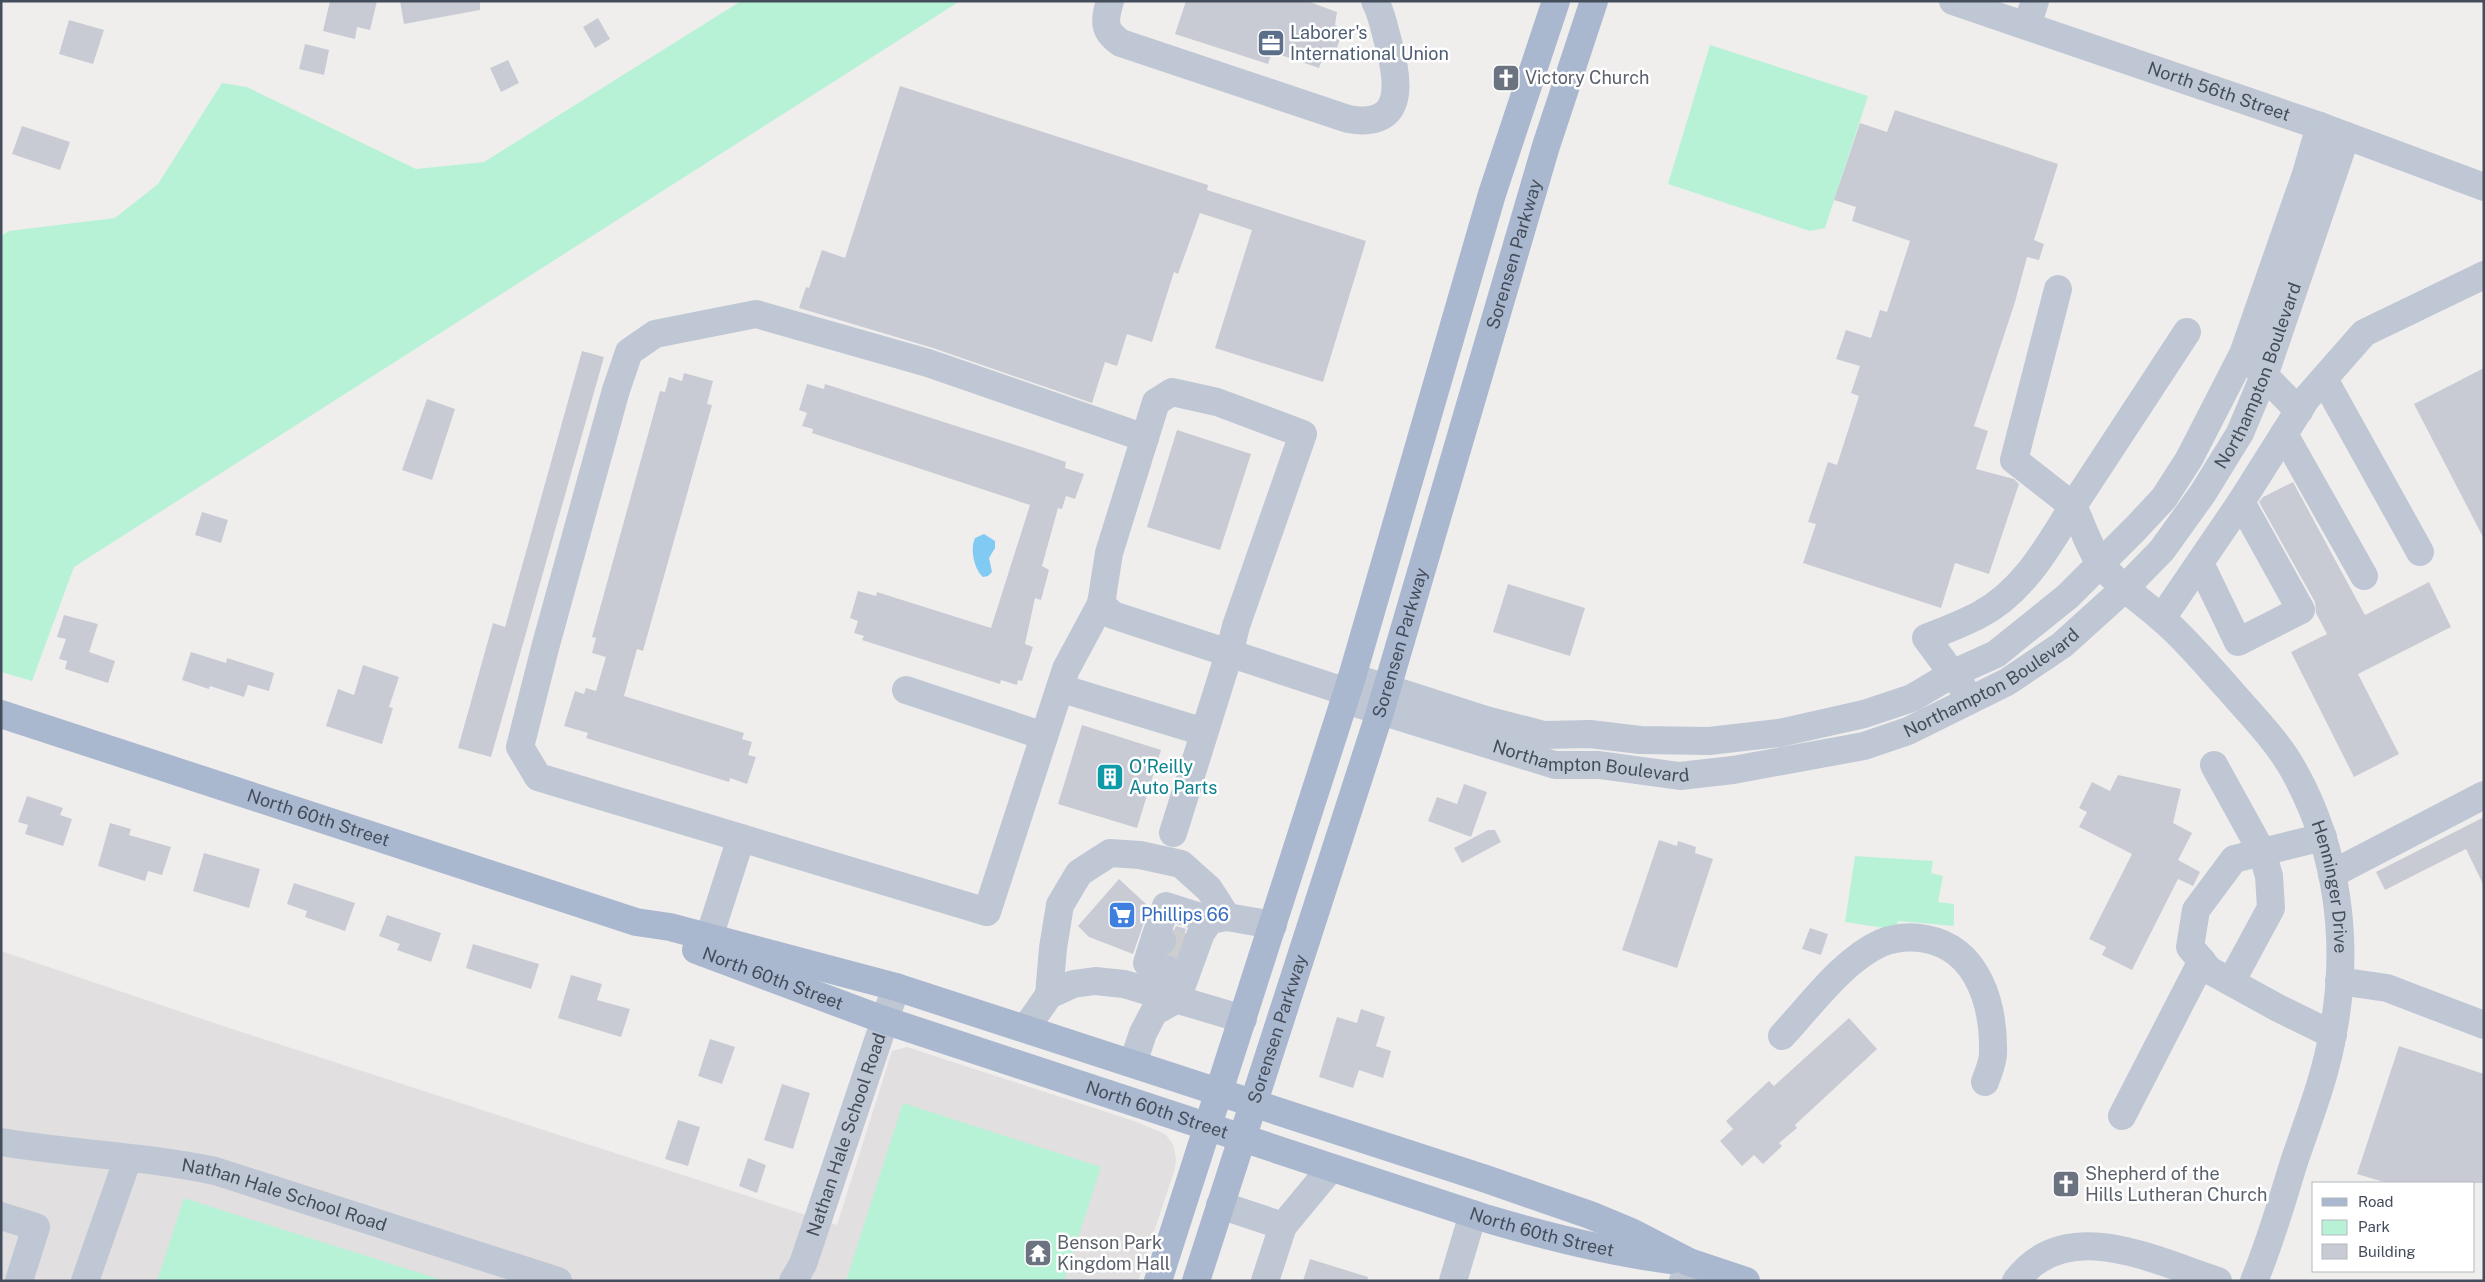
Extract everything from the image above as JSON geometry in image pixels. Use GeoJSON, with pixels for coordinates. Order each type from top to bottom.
{"type":"FeatureCollection","features":[{"type":"Feature","properties":{"kind":"main road","name":"Sorensen Parkway"},"geometry":{"type":"LineString","coordinates":[[1158,1281],[1348,690],[1492,194],[1556,1]]}},
{"type":"Feature","properties":{"kind":"main road","name":"Sorensen Parkway"},"geometry":{"type":"LineString","coordinates":[[1196,1281],[1383,700],[1544,154],[1594,1]]}},
{"type":"Feature","properties":{"kind":"main road","name":"North 60th Street"},"geometry":{"type":"LineString","coordinates":[[2,717],[636,922],[666,938],[707,945],[896,987],[1219,1091],[1590,1215],[1630,1232],[1686,1272]]}},
{"type":"Feature","properties":{"kind":"main road","name":"North 60th Street"},"geometry":{"type":"LineString","coordinates":[[707,945],[884,1020],[1241,1139],[1473,1214],[1566,1241],[1619,1253],[1686,1272],[1746,1281]]}},
{"type":"Feature","properties":{"kind":"street"},"geometry":{"type":"LineString","coordinates":[[1110,1],[1106,13],[1106,28],[1111,37],[1121,43],[1348,119],[1366,122],[1388,111],[1395,99],[1397,83],[1392,54],[1376,1]]}},
{"type":"Feature","properties":{"kind":"street","name":"North 56th Street"},"geometry":{"type":"LineString","coordinates":[[1953,1],[2031,13],[2346,136],[2484,187]]}},
{"type":"Feature","properties":{"kind":"street","name":"Northampton Boulevard"},"geometry":{"type":"LineString","coordinates":[[1101,604],[1113,615],[1229,654],[1348,690],[1383,700],[1544,735],[1590,734],[1640,740],[1709,741],[1780,733],[1864,714],[1912,698],[1954,674],[1996,654],[2068,596],[2164,498],[2199,442],[2244,354],[2306,174],[2320,126]]}},
{"type":"Feature","properties":{"kind":"street","name":"Northampton Boulevard"},"geometry":{"type":"LineString","coordinates":[[1383,700],[1556,765],[1599,765],[1680,776],[1742,768],[1864,746],[1908,731],[2006,682],[2062,646],[2124,589],[2162,550],[2203,493],[2240,433],[2264,376],[2346,136]]}},
{"type":"Feature","properties":{"kind":"street"},"geometry":{"type":"LineString","coordinates":[[2162,618],[2241,502],[2299,411],[2364,333],[2484,276]]}},
{"type":"Feature","properties":{"kind":"street"},"geometry":{"type":"LineString","coordinates":[[2058,289],[2014,460],[2073,506]]}},
{"type":"Feature","properties":{"kind":"street"},"geometry":{"type":"LineString","coordinates":[[1145,438],[928,363],[756,314],[655,334],[629,352],[600,448],[520,747],[538,777],[988,912],[1066,669],[1101,604],[1109,553],[1145,438],[1156,402],[1172,392],[1217,402],[1303,434],[1236,626],[1173,832]]}},
{"type":"Feature","properties":{"kind":"street"},"geometry":{"type":"LineString","coordinates":[[1970,699],[1954,674],[1926,638],[1980,614],[2010,593],[2042,558],[2073,506],[2186,332]]}},
{"type":"Feature","properties":{"kind":"street"},"geometry":{"type":"LineString","coordinates":[[2244,354],[2299,411]]}},
{"type":"Feature","properties":{"kind":"street"},"geometry":{"type":"LineString","coordinates":[[2324,379],[2420,552]]}},
{"type":"Feature","properties":{"kind":"street"},"geometry":{"type":"LineString","coordinates":[[2284,434],[2364,576]]}},
{"type":"Feature","properties":{"kind":"street"},"geometry":{"type":"LineString","coordinates":[[2200,563],[2238,642],[2301,610],[2241,502]]}},
{"type":"Feature","properties":{"kind":"street","name":"Henninger Drive"},"geometry":{"type":"LineString","coordinates":[[2073,506],[2101,563],[2124,589],[2162,618],[2274,740],[2294,770],[2312,806],[2323,837],[2332,874],[2339,922],[2340,981],[2333,1035],[2320,1083],[2254,1281]]}},
{"type":"Feature","properties":{"kind":"street"},"geometry":{"type":"LineString","coordinates":[[1060,688],[1204,732]]}},
{"type":"Feature","properties":{"kind":"street"},"geometry":{"type":"LineString","coordinates":[[906,690],[1044,736]]}},
{"type":"Feature","properties":{"kind":"street"},"geometry":{"type":"LineString","coordinates":[[2214,765],[2262,852],[2269,876],[2272,908],[2231,982]]}},
{"type":"Feature","properties":{"kind":"street"},"geometry":{"type":"LineString","coordinates":[[2332,874],[2484,795]]}},
{"type":"Feature","properties":{"kind":"street"},"geometry":{"type":"LineString","coordinates":[[2323,837],[2234,859],[2196,910],[2190,947],[2209,970],[2278,1008],[2333,1035]]}},
{"type":"Feature","properties":{"kind":"street"},"geometry":{"type":"LineString","coordinates":[[707,945],[741,838]]}},
{"type":"Feature","properties":{"kind":"street"},"geometry":{"type":"LineString","coordinates":[[1026,1028],[1049,994],[1052,948],[1060,905],[1079,873],[1110,854],[1140,855],[1181,864],[1209,889],[1219,919]]}},
{"type":"Feature","properties":{"kind":"street"},"geometry":{"type":"LineString","coordinates":[[1181,988],[1166,906],[1219,919],[1273,925]]}},
{"type":"Feature","properties":{"kind":"street"},"geometry":{"type":"LineString","coordinates":[[1219,919],[1201,933],[1174,944],[1147,963],[1181,988],[1243,1019]]}},
{"type":"Feature","properties":{"kind":"street"},"geometry":{"type":"LineString","coordinates":[[1782,1036],[1843,971],[1864,952],[1883,942],[1903,937],[1932,940],[1950,947],[1962,957],[1976,973],[1986,993],[1994,1054],[1985,1082]]}},
{"type":"Feature","properties":{"kind":"street"},"geometry":{"type":"LineString","coordinates":[[2122,1116],[2202,961]]}},
{"type":"Feature","properties":{"kind":"street"},"geometry":{"type":"LineString","coordinates":[[1049,994],[1073,984],[1095,981],[1181,988]]}},
{"type":"Feature","properties":{"kind":"street"},"geometry":{"type":"LineString","coordinates":[[2340,981],[2387,988],[2484,1025]]}},
{"type":"Feature","properties":{"kind":"street","name":"Nathan Hale School Road"},"geometry":{"type":"LineString","coordinates":[[793,1281],[803,1264],[896,987]]}},
{"type":"Feature","properties":{"kind":"street"},"geometry":{"type":"LineString","coordinates":[[1133,1063],[1143,1033],[1154,1012],[1181,988]]}},
{"type":"Feature","properties":{"kind":"street","name":"Nathan Hale School Road"},"geometry":{"type":"LineString","coordinates":[[1,1142],[54,1151],[176,1163],[256,1182],[558,1281]]}},
{"type":"Feature","properties":{"kind":"street"},"geometry":{"type":"LineString","coordinates":[[85,1281],[100,1244],[128,1158]]}},
{"type":"Feature","properties":{"kind":"street"},"geometry":{"type":"LineString","coordinates":[[1265,1281],[1283,1226],[1331,1168]]}},
{"type":"Feature","properties":{"kind":"street"},"geometry":{"type":"LineString","coordinates":[[1220,1205],[1283,1226]]}},
{"type":"Feature","properties":{"kind":"street"},"geometry":{"type":"LineString","coordinates":[[1453,1281],[1473,1214]]}},
{"type":"Feature","properties":{"kind":"street"},"geometry":{"type":"LineString","coordinates":[[1,1216],[36,1227],[19,1281]]}},
{"type":"Feature","properties":{"kind":"street"},"geometry":{"type":"LineString","coordinates":[[2016,1281],[2022,1273],[2041,1258],[2068,1247],[2090,1245],[2118,1249],[2218,1281]]}},
{"type":"Feature","properties":{"kind":"shaded area"},"geometry":{"type":"Polygon","coordinates":[[[1,951],[229,1028],[837,1225],[892,1051],[907,1047],[1137,1122],[1165,1134],[1173,1144],[1176,1158],[1175,1168],[1138,1281],[1,1281],[1,951]]]}},
{"type":"Feature","properties":{"kind":"green space"},"geometry":{"type":"Polygon","coordinates":[[[741,1],[960,1],[74,567],[32,681],[1,672],[1,236],[9,231],[115,218],[158,184],[222,83],[247,87],[416,169],[484,162],[741,1]]]}},
{"type":"Feature","properties":{"kind":"green space"},"geometry":{"type":"Polygon","coordinates":[[[1710,45],[1868,96],[1825,228],[1810,231],[1668,184],[1710,45]]]}},
{"type":"Feature","properties":{"kind":"green space"},"geometry":{"type":"Polygon","coordinates":[[[1855,856],[1933,861],[1931,873],[1943,876],[1938,902],[1954,904],[1954,926],[1898,921],[1897,930],[1845,922],[1855,856]]]}},
{"type":"Feature","properties":{"kind":"green space"},"geometry":{"type":"Polygon","coordinates":[[[903,1103],[1101,1167],[1064,1281],[846,1281],[903,1103]]]}},
{"type":"Feature","properties":{"kind":"green space"},"geometry":{"type":"Polygon","coordinates":[[[184,1198],[445,1281],[157,1281],[184,1198]]]}},
{"type":"Feature","properties":{"kind":"water"},"geometry":{"type":"Polygon","coordinates":[[[984,534],[995,541],[995,548],[989,558],[992,572],[988,576],[983,577],[975,564],[973,548],[975,538],[984,534]]]}},
{"type":"Feature","properties":{"kind":"building"},"geometry":{"type":"Polygon","coordinates":[[[330,1],[377,1],[370,30],[357,27],[355,39],[323,31],[330,1]]]}},
{"type":"Feature","properties":{"kind":"building"},"geometry":{"type":"Polygon","coordinates":[[[400,1],[480,1],[480,10],[404,24],[400,1]]]}},
{"type":"Feature","properties":{"kind":"building","name":"Laborer's International Union"},"geometry":{"type":"Polygon","coordinates":[[[1186,1],[1307,1],[1337,12],[1335,25],[1343,29],[1334,57],[1325,52],[1319,68],[1272,52],[1268,64],[1175,34],[1186,1]]]}},
{"type":"Feature","properties":{"kind":"building"},"geometry":{"type":"Polygon","coordinates":[[[598,18],[610,39],[595,48],[583,27],[598,18]]]}},
{"type":"Feature","properties":{"kind":"building"},"geometry":{"type":"Polygon","coordinates":[[[69,20],[104,30],[93,64],[59,54],[69,20]]]}},
{"type":"Feature","properties":{"kind":"building"},"geometry":{"type":"Polygon","coordinates":[[[305,44],[329,50],[324,75],[299,69],[305,44]]]}},
{"type":"Feature","properties":{"kind":"building"},"geometry":{"type":"Polygon","coordinates":[[[508,60],[519,83],[501,92],[490,68],[508,60]]]}},
{"type":"Feature","properties":{"kind":"building"},"geometry":{"type":"Polygon","coordinates":[[[900,86],[1208,185],[1207,190],[1366,241],[1323,382],[1215,348],[1252,230],[1200,213],[1178,274],[1174,272],[1152,342],[1127,334],[1117,366],[1105,362],[1092,403],[933,348],[799,308],[806,287],[809,288],[822,250],[845,258],[900,86]]]}},
{"type":"Feature","properties":{"kind":"building"},"geometry":{"type":"Polygon","coordinates":[[[1895,110],[2058,164],[2034,240],[2044,244],[2039,260],[2027,257],[2015,302],[1974,426],[1988,431],[1976,469],[2014,479],[2019,484],[1989,574],[1955,563],[1941,608],[1803,563],[1816,524],[1808,522],[1828,462],[1837,465],[1859,396],[1851,393],[1860,366],[1836,359],[1846,330],[1871,338],[1880,310],[1887,312],[1910,241],[1852,221],[1856,207],[1834,200],[1860,123],[1887,132],[1895,110]]]}},
{"type":"Feature","properties":{"kind":"building"},"geometry":{"type":"Polygon","coordinates":[[[22,126],[70,142],[60,170],[12,154],[22,126]]]}},
{"type":"Feature","properties":{"kind":"building"},"geometry":{"type":"Polygon","coordinates":[[[582,351],[604,357],[491,757],[458,748],[493,623],[505,627],[582,351]]]}},
{"type":"Feature","properties":{"kind":"building"},"geometry":{"type":"Polygon","coordinates":[[[2484,368],[2484,539],[2414,404],[2484,368]]]}},
{"type":"Feature","properties":{"kind":"building"},"geometry":{"type":"Polygon","coordinates":[[[684,373],[713,381],[707,404],[712,405],[643,651],[637,649],[624,696],[744,733],[742,739],[752,742],[748,755],[756,757],[747,784],[730,778],[729,782],[586,738],[588,733],[564,726],[575,691],[584,694],[586,688],[596,691],[606,657],[592,653],[596,638],[592,637],[660,391],[665,392],[669,377],[682,381],[684,373]]]}},
{"type":"Feature","properties":{"kind":"building"},"geometry":{"type":"Polygon","coordinates":[[[807,384],[824,389],[825,384],[1031,450],[1066,462],[1065,468],[1084,474],[1075,499],[1066,496],[1062,509],[1058,508],[1042,566],[1049,570],[1041,600],[1035,598],[1025,644],[1033,647],[1022,681],[1018,680],[1017,685],[1001,680],[1000,684],[862,640],[864,636],[854,633],[858,621],[850,618],[858,591],[876,596],[877,592],[991,628],[1030,505],[812,433],[813,429],[802,426],[807,413],[799,410],[807,384]]]}},
{"type":"Feature","properties":{"kind":"building"},"geometry":{"type":"Polygon","coordinates":[[[427,399],[455,409],[432,480],[402,470],[427,399]]]}},
{"type":"Feature","properties":{"kind":"building"},"geometry":{"type":"Polygon","coordinates":[[[1177,430],[1251,454],[1220,550],[1147,527],[1177,430]]]}},
{"type":"Feature","properties":{"kind":"building"},"geometry":{"type":"Polygon","coordinates":[[[2293,482],[2365,615],[2429,582],[2451,627],[2358,674],[2399,754],[2354,777],[2291,652],[2327,634],[2316,613],[2315,602],[2259,502],[2263,497],[2293,482]]]}},
{"type":"Feature","properties":{"kind":"building"},"geometry":{"type":"Polygon","coordinates":[[[202,512],[228,520],[221,543],[195,535],[202,512]]]}},
{"type":"Feature","properties":{"kind":"building"},"geometry":{"type":"Polygon","coordinates":[[[1508,584],[1585,608],[1570,656],[1493,632],[1508,584]]]}},
{"type":"Feature","properties":{"kind":"building"},"geometry":{"type":"Polygon","coordinates":[[[64,615],[98,624],[89,652],[115,661],[108,683],[65,669],[67,661],[59,659],[66,639],[57,637],[64,615]]]}},
{"type":"Feature","properties":{"kind":"building"},"geometry":{"type":"Polygon","coordinates":[[[191,652],[226,663],[227,658],[274,673],[269,691],[248,685],[244,697],[210,686],[209,689],[182,680],[191,652]]]}},
{"type":"Feature","properties":{"kind":"building"},"geometry":{"type":"Polygon","coordinates":[[[363,665],[399,677],[389,707],[393,708],[382,744],[326,726],[338,689],[354,695],[363,665]]]}},
{"type":"Feature","properties":{"kind":"building","name":"O'Reilly Auto Parts"},"geometry":{"type":"Polygon","coordinates":[[[1082,725],[1161,750],[1137,828],[1058,804],[1082,725]]]}},
{"type":"Feature","properties":{"kind":"building"},"geometry":{"type":"Polygon","coordinates":[[[2118,775],[2181,789],[2173,823],[2192,833],[2178,860],[2200,872],[2193,886],[2178,879],[2132,970],[2102,955],[2106,947],[2089,939],[2132,854],[2079,827],[2087,812],[2079,808],[2092,782],[2110,791],[2118,775]]]}},
{"type":"Feature","properties":{"kind":"building"},"geometry":{"type":"Polygon","coordinates":[[[1464,784],[1487,792],[1471,837],[1428,821],[1437,797],[1457,804],[1464,784]]]}},
{"type":"Feature","properties":{"kind":"building"},"geometry":{"type":"Polygon","coordinates":[[[27,796],[63,808],[60,815],[72,819],[63,846],[25,834],[28,825],[18,822],[27,796]]]}},
{"type":"Feature","properties":{"kind":"building"},"geometry":{"type":"Polygon","coordinates":[[[2484,817],[2484,886],[2466,849],[2385,890],[2376,872],[2484,817]]]}},
{"type":"Feature","properties":{"kind":"building"},"geometry":{"type":"Polygon","coordinates":[[[110,823],[131,829],[129,835],[171,847],[162,875],[148,871],[145,881],[98,866],[110,823]]]}},
{"type":"Feature","properties":{"kind":"building"},"geometry":{"type":"Polygon","coordinates":[[[1488,830],[1495,830],[1501,842],[1462,863],[1454,848],[1488,830]]]}},
{"type":"Feature","properties":{"kind":"building"},"geometry":{"type":"Polygon","coordinates":[[[1659,840],[1677,846],[1678,841],[1696,847],[1695,853],[1713,859],[1677,968],[1622,950],[1659,840]]]}},
{"type":"Feature","properties":{"kind":"building"},"geometry":{"type":"Polygon","coordinates":[[[204,853],[260,869],[249,908],[193,891],[204,853]]]}},
{"type":"Feature","properties":{"kind":"building","name":"Phillips 66"},"geometry":{"type":"Polygon","coordinates":[[[1119,879],[1147,905],[1150,905],[1133,954],[1089,937],[1078,926],[1119,879]]]}},
{"type":"Feature","properties":{"kind":"building"},"geometry":{"type":"Polygon","coordinates":[[[294,883],[355,903],[345,931],[305,917],[307,911],[287,904],[294,883]]]}},
{"type":"Feature","properties":{"kind":"building"},"geometry":{"type":"Polygon","coordinates":[[[387,915],[441,933],[431,962],[397,950],[400,944],[379,936],[387,915]]]}},
{"type":"Feature","properties":{"kind":"building"},"geometry":{"type":"Polygon","coordinates":[[[1176,926],[1186,929],[1176,956],[1170,954],[1176,947],[1177,939],[1174,931],[1176,926]]]}},
{"type":"Feature","properties":{"kind":"building"},"geometry":{"type":"Polygon","coordinates":[[[1810,928],[1828,934],[1821,955],[1802,949],[1810,928]]]}},
{"type":"Feature","properties":{"kind":"building"},"geometry":{"type":"Polygon","coordinates":[[[473,944],[539,964],[531,989],[466,968],[473,944]]]}},
{"type":"Feature","properties":{"kind":"building"},"geometry":{"type":"Polygon","coordinates":[[[571,975],[602,984],[597,1000],[630,1009],[621,1037],[558,1018],[571,975]]]}},
{"type":"Feature","properties":{"kind":"building"},"geometry":{"type":"Polygon","coordinates":[[[1361,1009],[1385,1017],[1376,1046],[1391,1051],[1383,1078],[1359,1070],[1353,1088],[1319,1077],[1337,1017],[1357,1023],[1361,1009]]]}},
{"type":"Feature","properties":{"kind":"building"},"geometry":{"type":"Polygon","coordinates":[[[1849,1018],[1877,1049],[1795,1125],[1797,1128],[1779,1143],[1782,1146],[1763,1164],[1754,1155],[1742,1166],[1720,1141],[1733,1129],[1726,1121],[1769,1081],[1774,1086],[1849,1018]]]}},
{"type":"Feature","properties":{"kind":"building"},"geometry":{"type":"Polygon","coordinates":[[[710,1039],[735,1047],[722,1084],[698,1076],[710,1039]]]}},
{"type":"Feature","properties":{"kind":"building"},"geometry":{"type":"Polygon","coordinates":[[[2399,1046],[2484,1074],[2484,1183],[2384,1182],[2357,1174],[2399,1046]]]}},
{"type":"Feature","properties":{"kind":"building"},"geometry":{"type":"Polygon","coordinates":[[[782,1084],[810,1093],[793,1149],[764,1140],[782,1084]]]}},
{"type":"Feature","properties":{"kind":"building"},"geometry":{"type":"Polygon","coordinates":[[[678,1120],[700,1127],[688,1166],[665,1159],[678,1120]]]}},
{"type":"Feature","properties":{"kind":"building"},"geometry":{"type":"Polygon","coordinates":[[[748,1158],[766,1165],[757,1193],[739,1186],[748,1158]]]}},
{"type":"Feature","properties":{"kind":"building"},"geometry":{"type":"Polygon","coordinates":[[[1310,1259],[1368,1277],[1367,1281],[1303,1281],[1310,1259]]]}},
{"type":"Feature","properties":{"kind":"tunnel"},"geometry":{"type":"LineString","coordinates":[[1162,941],[1184,947]]}},
{"type":"Feature","properties":{"kind":"place","name":"Laborer's International Union"},"geometry":{"type":"Point","coordinates":[1271,43]}},
{"type":"Feature","properties":{"kind":"place","name":"Victory Church"},"geometry":{"type":"Point","coordinates":[1506,78]}},
{"type":"Feature","properties":{"kind":"place","name":"O'Reilly Auto Parts"},"geometry":{"type":"Point","coordinates":[1110,777]}},
{"type":"Feature","properties":{"kind":"place","name":"Phillips 66"},"geometry":{"type":"Point","coordinates":[1122,915]}},
{"type":"Feature","properties":{"kind":"place","name":"Shepherd of the Hills Lutheran Church"},"geometry":{"type":"Point","coordinates":[2066,1184]}},
{"type":"Feature","properties":{"kind":"place","name":"Benson Park Kingdom Hall"},"geometry":{"type":"Point","coordinates":[1038,1253]}}]}
